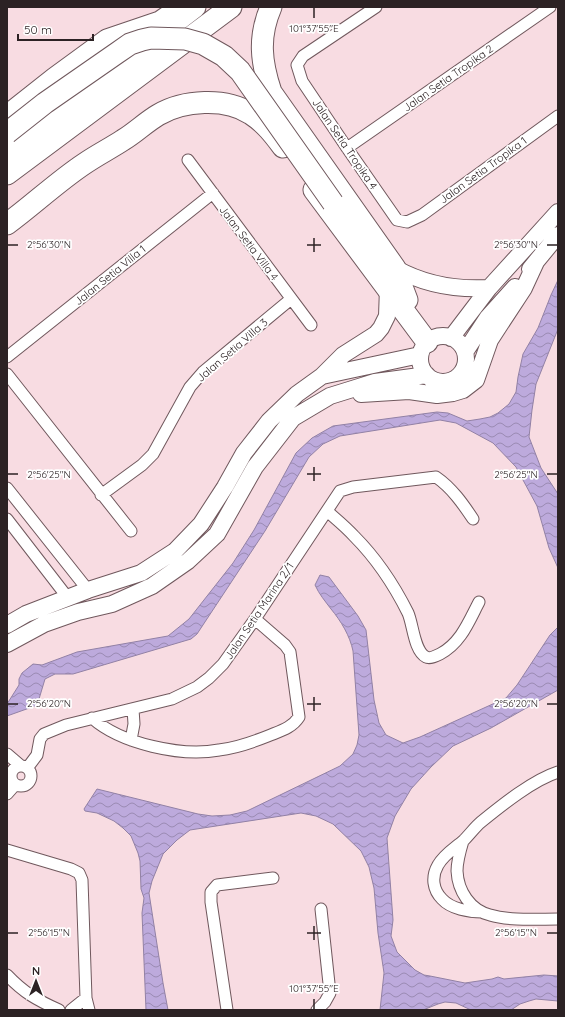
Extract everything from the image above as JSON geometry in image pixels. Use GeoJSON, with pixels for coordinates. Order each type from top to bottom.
{"type":"FeatureCollection","features":[{"type":"Feature","properties":{"kind":"highway"},"geometry":{"type":"LineString","coordinates":[[7,116],[55,78],[107,40],[160,22],[180,7]]}},
{"type":"Feature","properties":{"kind":"highway"},"geometry":{"type":"LineString","coordinates":[[7,151],[195,7]]}},
{"type":"Feature","properties":{"kind":"highway"},"geometry":{"type":"LineString","coordinates":[[7,174],[231,7]]}},
{"type":"Feature","properties":{"kind":"highway"},"geometry":{"type":"LineString","coordinates":[[271,7],[266,18],[261,46],[265,75],[271,92],[395,268],[407,300]]}},
{"type":"Feature","properties":{"kind":"highway"},"geometry":{"type":"LineString","coordinates":[[7,133],[46,103],[130,44],[151,38],[185,39],[203,44],[224,56],[240,71],[333,203],[407,300],[435,343]]}},
{"type":"Feature","properties":{"kind":"highway"},"geometry":{"type":"LineString","coordinates":[[11,221],[84,164],[124,140],[158,115],[173,108],[208,102],[240,109],[250,114],[267,127],[388,288],[435,343]]}},
{"type":"Feature","properties":{"kind":"highway"},"geometry":{"type":"LineString","coordinates":[[7,239],[88,175],[124,140]]}},
{"type":"Feature","properties":{"kind":"street","name":"Jalan Setia Tropika 4"},"geometry":{"type":"LineString","coordinates":[[376,7],[303,56],[297,65],[302,81],[397,220],[407,222]]}},
{"type":"Feature","properties":{"kind":"street","name":"Jalan Setia Tropika 2"},"geometry":{"type":"LineString","coordinates":[[347,148],[550,7]]}},
{"type":"Feature","properties":{"kind":"street","name":"Jalan Setia Tropika 1"},"geometry":{"type":"LineString","coordinates":[[407,222],[422,215],[558,116]]}},
{"type":"Feature","properties":{"kind":"street","name":"Jalan Setia Villa 4"},"geometry":{"type":"LineString","coordinates":[[188,160],[311,325]]}},
{"type":"Feature","properties":{"kind":"street","name":"Jalan Setia Villa 1"},"geometry":{"type":"LineString","coordinates":[[7,357],[213,193]]}},
{"type":"Feature","properties":{"kind":"street"},"geometry":{"type":"LineString","coordinates":[[322,376],[435,343],[457,341],[462,346],[466,361],[458,376],[443,382],[434,380],[427,375],[420,363],[435,343],[489,288],[558,212]]}},
{"type":"Feature","properties":{"kind":"street"},"geometry":{"type":"LineString","coordinates":[[464,352],[488,317],[558,235]]}},
{"type":"Feature","properties":{"kind":"street"},"geometry":{"type":"LineString","coordinates":[[330,396],[409,391],[437,395],[463,390],[476,380],[490,340],[524,288],[536,262]]}},
{"type":"Feature","properties":{"kind":"street"},"geometry":{"type":"LineString","coordinates":[[395,268],[412,277],[442,286],[474,289],[489,288]]}},
{"type":"Feature","properties":{"kind":"street"},"geometry":{"type":"LineString","coordinates":[[7,625],[26,614],[88,590],[142,573],[175,551],[201,524],[225,487],[244,453],[268,421],[297,394],[322,376],[343,355],[376,334],[381,328],[387,316],[388,288]]}},
{"type":"Feature","properties":{"kind":"street","name":"Jalan Setia Villa 3"},"geometry":{"type":"LineString","coordinates":[[101,494],[142,465],[153,454],[190,387],[203,372],[292,299]]}},
{"type":"Feature","properties":{"kind":"street"},"geometry":{"type":"LineString","coordinates":[[7,374],[131,531]]}},
{"type":"Feature","properties":{"kind":"street"},"geometry":{"type":"LineString","coordinates":[[7,644],[44,624],[78,612],[112,604],[152,586],[188,561],[217,534],[255,467],[293,418],[330,396],[375,382],[427,375]]}},
{"type":"Feature","properties":{"kind":"street","name":"Jalan Setia Marina 2/1"},"geometry":{"type":"LineString","coordinates":[[24,767],[37,755],[40,738],[44,734],[92,718],[133,710],[172,699],[197,687],[223,664],[255,619],[340,491],[353,487],[436,477],[444,482],[462,502],[473,519]]}},
{"type":"Feature","properties":{"kind":"street"},"geometry":{"type":"LineString","coordinates":[[7,488],[88,590]]}},
{"type":"Feature","properties":{"kind":"street"},"geometry":{"type":"LineString","coordinates":[[327,511],[354,536],[380,566],[409,615],[416,643],[422,654],[427,658],[436,657],[447,651],[462,636],[479,602]]}},
{"type":"Feature","properties":{"kind":"street"},"geometry":{"type":"LineString","coordinates":[[7,519],[68,598]]}},
{"type":"Feature","properties":{"kind":"street"},"geometry":{"type":"LineString","coordinates":[[92,718],[102,727],[131,740],[160,748],[178,750],[218,751],[252,742],[292,726],[299,717],[290,652],[285,645],[255,619]]}},
{"type":"Feature","properties":{"kind":"street"},"geometry":{"type":"LineString","coordinates":[[131,740],[134,724],[133,710]]}},
{"type":"Feature","properties":{"kind":"street"},"geometry":{"type":"LineString","coordinates":[[7,754],[24,767],[32,776],[29,784],[20,787],[11,779]]}},
{"type":"Feature","properties":{"kind":"street"},"geometry":{"type":"LineString","coordinates":[[7,794],[14,768],[24,767]]}},
{"type":"Feature","properties":{"kind":"street"},"geometry":{"type":"LineString","coordinates":[[482,912],[471,912],[446,903],[434,889],[434,879],[437,866],[447,854],[464,840],[480,823],[513,798],[544,778],[558,772]]}},
{"type":"Feature","properties":{"kind":"street"},"geometry":{"type":"LineString","coordinates":[[464,840],[459,854],[457,871],[464,896],[469,903],[490,916],[558,919]]}},
{"type":"Feature","properties":{"kind":"street"},"geometry":{"type":"LineString","coordinates":[[7,850],[71,869],[78,873],[82,880],[86,998],[89,1010]]}},
{"type":"Feature","properties":{"kind":"street"},"geometry":{"type":"LineString","coordinates":[[437,866],[449,867],[457,871]]}},
{"type":"Feature","properties":{"kind":"street"},"geometry":{"type":"LineString","coordinates":[[227,1010],[211,908],[211,892],[217,885],[273,878]]}},
{"type":"Feature","properties":{"kind":"street"},"geometry":{"type":"LineString","coordinates":[[317,1010],[325,1002],[330,993],[321,909]]}},
{"type":"Feature","properties":{"kind":"street"},"geometry":{"type":"LineString","coordinates":[[7,975],[19,988],[36,999],[59,1010]]}},
{"type":"Feature","properties":{"kind":"street"},"geometry":{"type":"LineString","coordinates":[[71,1010],[86,998]]}},
{"type":"Feature","properties":{"kind":"water"},"geometry":{"type":"Polygon","coordinates":[[[558,280],[558,329],[536,384],[529,437],[541,468],[558,494],[558,568],[549,548],[537,506],[516,467],[493,443],[456,423],[440,420],[340,436],[323,444],[309,457],[265,531],[197,634],[191,639],[73,674],[55,674],[45,679],[39,699],[35,706],[7,716],[7,704],[19,685],[19,679],[22,673],[33,664],[42,665],[77,652],[168,636],[189,619],[233,563],[254,530],[296,453],[312,438],[333,426],[437,412],[448,413],[467,421],[490,417],[498,413],[509,404],[516,392],[523,354],[538,328],[558,280]]]}},
{"type":"Feature","properties":{"kind":"water"},"geometry":{"type":"Polygon","coordinates":[[[320,575],[329,577],[358,616],[366,630],[374,700],[379,723],[386,735],[403,743],[420,737],[506,698],[517,685],[550,635],[558,627],[558,690],[491,728],[453,746],[411,789],[395,816],[387,838],[393,920],[391,936],[397,952],[415,970],[424,975],[465,983],[498,977],[504,979],[544,975],[558,976],[558,1001],[536,999],[520,1004],[511,1010],[471,1010],[456,1003],[445,1002],[423,1010],[380,1010],[384,973],[378,933],[374,888],[369,867],[361,851],[333,824],[316,816],[301,813],[190,830],[163,854],[152,881],[149,893],[168,1010],[146,1010],[142,913],[144,898],[141,889],[140,861],[138,853],[131,836],[123,828],[114,821],[97,813],[85,811],[84,809],[97,789],[198,814],[212,816],[230,815],[247,811],[340,766],[353,754],[359,735],[353,651],[345,629],[315,585],[320,575]]]}}]}
